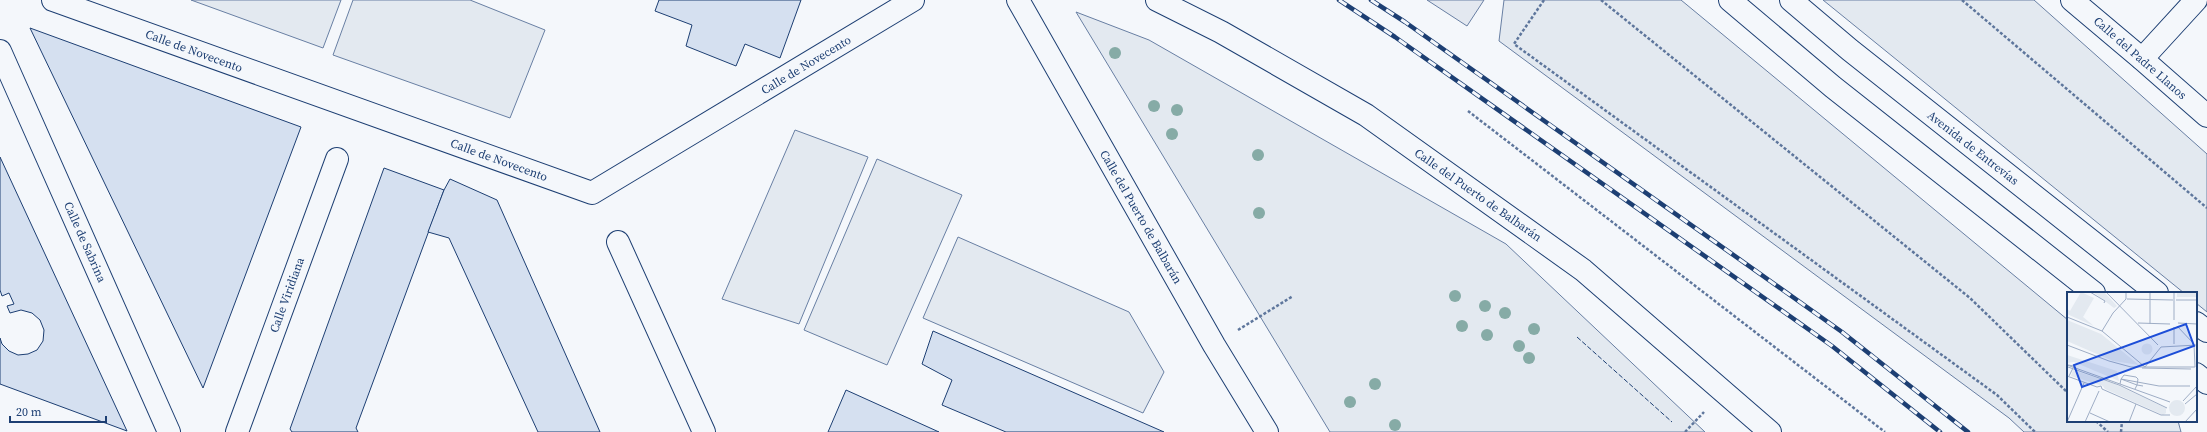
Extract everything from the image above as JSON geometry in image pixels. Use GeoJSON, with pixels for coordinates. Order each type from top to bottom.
{"type":"FeatureCollection","features":[{"type":"Feature","properties":{"kind":"street","name":"Calle de Novecento"},"geometry":{"type":"LineString","coordinates":[[53,0],[592,193],[914,0]]}},
{"type":"Feature","properties":{"kind":"street","name":"Calle del Puerto de Balbarán"},"geometry":{"type":"LineString","coordinates":[[1018,0],[1214,345],[1266,432]]}},
{"type":"Feature","properties":{"kind":"street","name":"Calle del Puerto de Balbarán"},"geometry":{"type":"LineString","coordinates":[[1157,0],[1221,32],[1372,120],[1583,270],[1770,432]]}},
{"type":"Feature","properties":{"kind":"street"},"geometry":{"type":"LineString","coordinates":[[1730,0],[1833,87],[2093,292]]}},
{"type":"Feature","properties":{"kind":"street","name":"Avenida de Entrevías"},"geometry":{"type":"LineString","coordinates":[[1791,0],[1850,50],[2156,292]]}},
{"type":"Feature","properties":{"kind":"street","name":"Calle del Padre Llanos"},"geometry":{"type":"LineString","coordinates":[[2072,0],[2207,116]]}},
{"type":"Feature","properties":{"kind":"street"},"geometry":{"type":"LineString","coordinates":[[2142,59],[2196,0]]}},
{"type":"Feature","properties":{"kind":"street","name":"Calle de Sabrina"},"geometry":{"type":"LineString","coordinates":[[0,51],[169,432]]}},
{"type":"Feature","properties":{"kind":"street","name":"Calle Viridiana"},"geometry":{"type":"LineString","coordinates":[[237,432],[337,158]]}},
{"type":"Feature","properties":{"kind":"street"},"geometry":{"type":"LineString","coordinates":[[618,242],[704,432]]}},
{"type":"Feature","properties":{"kind":"street"},"geometry":{"type":"LineString","coordinates":[[2197,324],[2207,331]]}},
{"type":"Feature","properties":{"kind":"street"},"geometry":{"type":"LineString","coordinates":[[2197,375],[2207,383]]}},
{"type":"Feature","properties":{"kind":"path"},"geometry":{"type":"LineString","coordinates":[[1544,0],[1514,44],[1997,395],[2035,432]]}},
{"type":"Feature","properties":{"kind":"path"},"geometry":{"type":"LineString","coordinates":[[1600,0],[1970,298],[2067,392]]}},
{"type":"Feature","properties":{"kind":"path"},"geometry":{"type":"LineString","coordinates":[[1962,0],[2207,208]]}},
{"type":"Feature","properties":{"kind":"path"},"geometry":{"type":"LineString","coordinates":[[1468,111],[1885,432]]}},
{"type":"Feature","properties":{"kind":"path"},"geometry":{"type":"LineString","coordinates":[[1214,345],[1293,296]]}},
{"type":"Feature","properties":{"kind":"path"},"geometry":{"type":"LineString","coordinates":[[2097,422],[2108,432]]}},
{"type":"Feature","properties":{"kind":"path"},"geometry":{"type":"LineString","coordinates":[[2121,432],[2122,422]]}},
{"type":"Feature","properties":{"kind":"shaded area"},"geometry":{"type":"Polygon","coordinates":[[[191,0],[341,0],[323,48],[191,0]]]}},
{"type":"Feature","properties":{"kind":"shaded area"},"geometry":{"type":"Polygon","coordinates":[[[353,0],[470,0],[545,30],[510,118],[333,55],[353,0]]]}},
{"type":"Feature","properties":{"kind":"shaded area"},"geometry":{"type":"Polygon","coordinates":[[[1427,0],[1484,0],[1467,26],[1427,0]]]}},
{"type":"Feature","properties":{"kind":"shaded area"},"geometry":{"type":"Polygon","coordinates":[[[1504,0],[1681,0],[2067,319],[2067,422],[2178,422],[2181,432],[2024,432],[2009,418],[1499,41],[1504,0]]]}},
{"type":"Feature","properties":{"kind":"shaded area"},"geometry":{"type":"Polygon","coordinates":[[[1823,0],[2034,0],[2207,154],[2207,312],[2197,304],[2197,292],[2183,292],[1823,0]]]}},
{"type":"Feature","properties":{"kind":"shaded area"},"geometry":{"type":"Polygon","coordinates":[[[1076,12],[1149,40],[1506,244],[1705,432],[1330,432],[1076,12]]]}},
{"type":"Feature","properties":{"kind":"shaded area"},"geometry":{"type":"Polygon","coordinates":[[[795,130],[868,157],[799,324],[722,299],[795,130]]]}},
{"type":"Feature","properties":{"kind":"shaded area"},"geometry":{"type":"Polygon","coordinates":[[[877,159],[962,195],[887,365],[804,330],[877,159]]]}},
{"type":"Feature","properties":{"kind":"shaded area"},"geometry":{"type":"Polygon","coordinates":[[[958,237],[1129,312],[1164,372],[1143,413],[923,318],[958,237]]]}},
{"type":"Feature","properties":{"kind":"building"},"geometry":{"type":"Polygon","coordinates":[[[659,0],[801,0],[780,58],[745,44],[736,66],[686,46],[692,25],[655,11],[659,0]]]}},
{"type":"Feature","properties":{"kind":"building"},"geometry":{"type":"Polygon","coordinates":[[[30,28],[301,127],[203,388],[30,28]]]}},
{"type":"Feature","properties":{"kind":"building"},"geometry":{"type":"Polygon","coordinates":[[[0,157],[127,431],[0,384],[0,338],[2,344],[9,351],[18,355],[28,354],[37,350],[43,341],[44,330],[40,320],[32,313],[21,310],[10,313],[7,306],[14,304],[9,293],[2,296],[0,290],[0,157]]]}},
{"type":"Feature","properties":{"kind":"building"},"geometry":{"type":"Polygon","coordinates":[[[384,168],[444,190],[356,428],[358,432],[292,432],[290,429],[384,168]]]}},
{"type":"Feature","properties":{"kind":"building"},"geometry":{"type":"Polygon","coordinates":[[[450,179],[497,200],[600,432],[538,432],[449,238],[428,232],[444,190],[450,179]]]}},
{"type":"Feature","properties":{"kind":"building"},"geometry":{"type":"Polygon","coordinates":[[[933,331],[1164,432],[1006,432],[942,405],[952,380],[922,364],[933,331]]]}},
{"type":"Feature","properties":{"kind":"building"},"geometry":{"type":"Polygon","coordinates":[[[846,390],[939,432],[828,432],[846,390]]]}},
{"type":"Feature","properties":{"kind":"railway"},"geometry":{"type":"LineString","coordinates":[[1339,0],[1395,37],[1832,346],[1940,432]]}},
{"type":"Feature","properties":{"kind":"railway"},"geometry":{"type":"LineString","coordinates":[[1371,0],[1405,22],[1842,332],[1968,432]]}},
{"type":"Feature","properties":{"kind":"fence"},"geometry":{"type":"LineString","coordinates":[[1577,337],[1672,422]]}}]}
